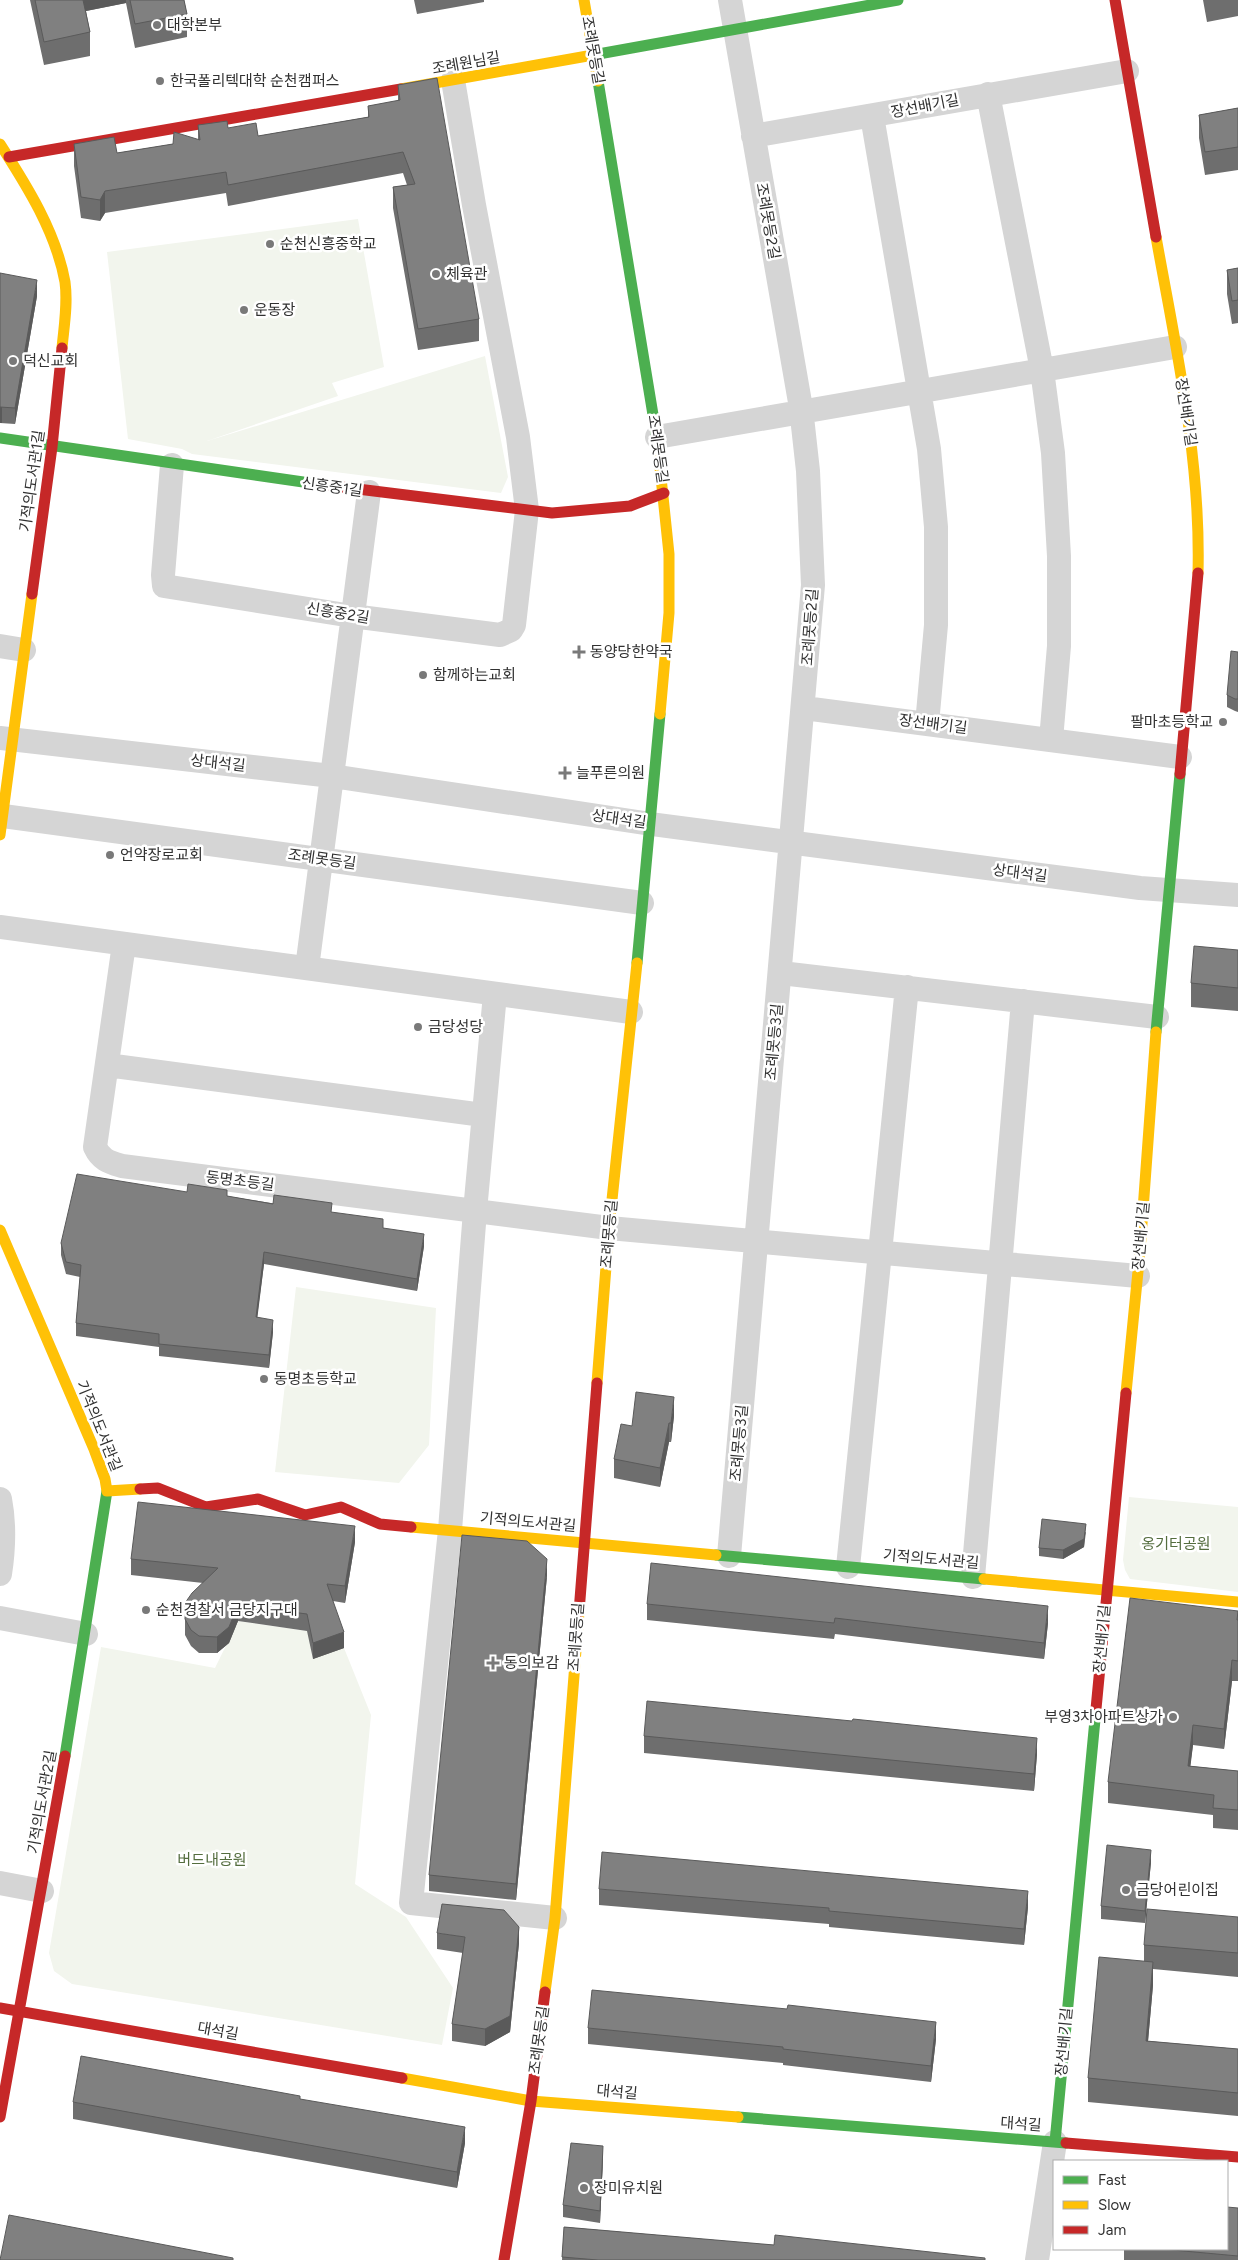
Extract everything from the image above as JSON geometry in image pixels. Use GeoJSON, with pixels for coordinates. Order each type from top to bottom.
{"type":"FeatureCollection","features":[{"type":"Feature","properties":{"kind":"street","name":"조례못등길"},"geometry":{"type":"LineString","coordinates":[[504,2260],[531,2101],[555,1918],[609,1228],[651,824],[669,614],[669,554],[657,437],[584,0]]}},
{"type":"Feature","properties":{"kind":"street","name":"조례못등2길"},"geometry":{"type":"LineString","coordinates":[[730,0],[801,412],[808,471],[813,585],[792,843]]}},
{"type":"Feature","properties":{"kind":"street","name":"조례원님길"},"geometry":{"type":"LineString","coordinates":[[9,158],[898,0]]}},
{"type":"Feature","properties":{"kind":"street","name":"장선배기길"},"geometry":{"type":"LineString","coordinates":[[1038,2260],[1055,2142],[1138,1276],[1157,1017],[1180,757],[1197,595],[1199,527],[1192,454],[1115,0]]}},
{"type":"Feature","properties":{"kind":"street","name":"장선배기길"},"geometry":{"type":"LineString","coordinates":[[753,136],[1127,71]]}},
{"type":"Feature","properties":{"kind":"street"},"geometry":{"type":"LineString","coordinates":[[452,80],[518,438],[527,510]]}},
{"type":"Feature","properties":{"kind":"street"},"geometry":{"type":"LineString","coordinates":[[988,94],[1042,370],[1053,453],[1059,556],[1059,646],[1050,740]]}},
{"type":"Feature","properties":{"kind":"street"},"geometry":{"type":"LineString","coordinates":[[872,116],[929,449],[936,527],[936,625],[927,724]]}},
{"type":"Feature","properties":{"kind":"street","name":"기적의도서관1길"},"geometry":{"type":"LineString","coordinates":[[0,144],[24,182],[53,240],[65,284],[64,336],[52,447],[24,650],[7,739],[1,825]]}},
{"type":"Feature","properties":{"kind":"street"},"geometry":{"type":"LineString","coordinates":[[657,437],[1175,347]]}},
{"type":"Feature","properties":{"kind":"street","name":"신흥중1길"},"geometry":{"type":"LineString","coordinates":[[0,438],[172,465],[369,492],[552,513],[630,506],[664,493]]}},
{"type":"Feature","properties":{"kind":"street","name":"신흥중2길"},"geometry":{"type":"LineString","coordinates":[[172,465],[163,575],[164,586],[352,616],[500,635],[507,633],[514,625],[527,510]]}},
{"type":"Feature","properties":{"kind":"street"},"geometry":{"type":"LineString","coordinates":[[307,968],[369,492]]}},
{"type":"Feature","properties":{"kind":"street"},"geometry":{"type":"LineString","coordinates":[[0,646],[24,650]]}},
{"type":"Feature","properties":{"kind":"street","name":"장선배기길"},"geometry":{"type":"LineString","coordinates":[[804,708],[1180,757]]}},
{"type":"Feature","properties":{"kind":"street","name":"상대석길"},"geometry":{"type":"LineString","coordinates":[[7,739],[332,776],[651,824],[1169,892],[1238,895]]}},
{"type":"Feature","properties":{"kind":"street","name":"조례못등길"},"geometry":{"type":"LineString","coordinates":[[1,825],[321,859],[642,903]]}},
{"type":"Feature","properties":{"kind":"street","name":"조례못등3길"},"geometry":{"type":"LineString","coordinates":[[729,1556],[792,843]]}},
{"type":"Feature","properties":{"kind":"street"},"geometry":{"type":"LineString","coordinates":[[0,927],[631,1012]]}},
{"type":"Feature","properties":{"kind":"street","name":"동명초등길"},"geometry":{"type":"LineString","coordinates":[[124,944],[94,1147],[99,1156],[107,1162],[122,1166],[609,1228]]}},
{"type":"Feature","properties":{"kind":"street"},"geometry":{"type":"LineString","coordinates":[[781,973],[1157,1017]]}},
{"type":"Feature","properties":{"kind":"street"},"geometry":{"type":"LineString","coordinates":[[848,1567],[907,987]]}},
{"type":"Feature","properties":{"kind":"street"},"geometry":{"type":"LineString","coordinates":[[495,994],[475,1211],[450,1530],[411,1903],[555,1918]]}},
{"type":"Feature","properties":{"kind":"street"},"geometry":{"type":"LineString","coordinates":[[973,1577],[1023,1001]]}},
{"type":"Feature","properties":{"kind":"street"},"geometry":{"type":"LineString","coordinates":[[106,1065],[484,1115]]}},
{"type":"Feature","properties":{"kind":"street"},"geometry":{"type":"LineString","coordinates":[[609,1228],[1138,1276]]}},
{"type":"Feature","properties":{"kind":"street","name":"기적의도서관길"},"geometry":{"type":"LineString","coordinates":[[0,1230],[94,1449],[107,1490],[158,1488],[206,1507],[258,1499],[305,1514],[341,1507],[380,1524],[1238,1602]]}},
{"type":"Feature","properties":{"kind":"street","name":"기적의도서관2길"},"geometry":{"type":"LineString","coordinates":[[0,2117],[42,1891],[86,1634],[107,1490]]}},
{"type":"Feature","properties":{"kind":"street"},"geometry":{"type":"LineString","coordinates":[[0,1499],[5,1543],[0,1574]]}},
{"type":"Feature","properties":{"kind":"street"},"geometry":{"type":"LineString","coordinates":[[0,1618],[86,1634]]}},
{"type":"Feature","properties":{"kind":"street"},"geometry":{"type":"LineString","coordinates":[[0,1883],[42,1891]]}},
{"type":"Feature","properties":{"kind":"street","name":"대석길"},"geometry":{"type":"LineString","coordinates":[[0,2008],[531,2101],[1238,2157]]}},
{"type":"Feature","properties":{"kind":"green space","name":"운동장"},"geometry":{"type":"Polygon","coordinates":[[[358,219],[384,367],[332,383],[338,396],[207,441],[485,356],[508,477],[501,493],[192,454],[182,449],[128,439],[107,252],[358,219]]]}},
{"type":"Feature","properties":{"kind":"green space"},"geometry":{"type":"Polygon","coordinates":[[[296,1287],[436,1308],[429,1445],[399,1483],[275,1472],[296,1287]]]}},
{"type":"Feature","properties":{"kind":"green space","name":"옹기터공원"},"geometry":{"type":"Polygon","coordinates":[[[1129,1497],[1238,1507],[1238,1592],[1130,1579],[1125,1570],[1123,1560],[1129,1497]]]}},
{"type":"Feature","properties":{"kind":"green space","name":"버드내공원"},"geometry":{"type":"Polygon","coordinates":[[[238,1621],[307,1631],[344,1648],[371,1715],[355,1884],[406,1917],[453,1988],[442,2045],[72,1984],[54,1971],[49,1953],[101,1647],[215,1668],[238,1621]]]}},
{"type":"Feature","properties":{"kind":"building"},"geometry":{"type":"Polygon","coordinates":[[[35,0],[83,0],[90,32],[44,42],[35,0]]]}},
{"type":"Feature","properties":{"kind":"building"},"geometry":{"type":"Polygon","coordinates":[[[130,0],[184,0],[187,14],[135,24],[130,0]]]}},
{"type":"Feature","properties":{"kind":"building"},"geometry":{"type":"Polygon","coordinates":[[[437,78],[479,319],[418,329],[393,187],[415,184],[403,152],[228,185],[226,172],[105,191],[100,200],[81,197],[74,144],[114,137],[117,153],[173,144],[174,132],[200,140],[198,125],[227,121],[228,128],[256,123],[258,136],[369,117],[368,106],[400,100],[398,85],[437,78]]]}},
{"type":"Feature","properties":{"kind":"building"},"geometry":{"type":"Polygon","coordinates":[[[1238,108],[1238,147],[1205,152],[1199,115],[1238,108]]]}},
{"type":"Feature","properties":{"kind":"building"},"geometry":{"type":"Polygon","coordinates":[[[1238,268],[1238,300],[1232,301],[1227,270],[1238,268]]]}},
{"type":"Feature","properties":{"kind":"building","name":"덕신교회"},"geometry":{"type":"Polygon","coordinates":[[[0,273],[37,280],[15,408],[0,407],[0,273]]]}},
{"type":"Feature","properties":{"kind":"building"},"geometry":{"type":"Polygon","coordinates":[[[1231,651],[1238,652],[1238,699],[1227,695],[1231,651]]]}},
{"type":"Feature","properties":{"kind":"building"},"geometry":{"type":"Polygon","coordinates":[[[1194,946],[1238,950],[1238,988],[1191,983],[1194,946]]]}},
{"type":"Feature","properties":{"kind":"building"},"geometry":{"type":"Polygon","coordinates":[[[77,1174],[187,1192],[188,1184],[227,1190],[227,1196],[273,1204],[274,1195],[332,1203],[331,1212],[383,1219],[383,1228],[424,1234],[417,1279],[264,1252],[256,1317],[273,1320],[269,1355],[159,1344],[159,1334],[76,1323],[81,1265],[66,1262],[61,1243],[77,1174]]]}},
{"type":"Feature","properties":{"kind":"building"},"geometry":{"type":"Polygon","coordinates":[[[636,1392],[674,1397],[671,1423],[669,1423],[660,1468],[614,1459],[621,1424],[632,1426],[636,1392]]]}},
{"type":"Feature","properties":{"kind":"building"},"geometry":{"type":"Polygon","coordinates":[[[138,1502],[355,1526],[345,1586],[327,1584],[344,1632],[313,1643],[307,1614],[238,1605],[229,1627],[217,1637],[199,1636],[191,1630],[185,1619],[185,1603],[192,1593],[218,1568],[131,1559],[138,1502]]]}},
{"type":"Feature","properties":{"kind":"building"},"geometry":{"type":"Polygon","coordinates":[[[1042,1519],[1086,1524],[1084,1539],[1063,1550],[1039,1548],[1042,1519]]]}},
{"type":"Feature","properties":{"kind":"building"},"geometry":{"type":"Polygon","coordinates":[[[462,1535],[527,1541],[547,1559],[516,1884],[429,1875],[462,1535]]]}},
{"type":"Feature","properties":{"kind":"building"},"geometry":{"type":"Polygon","coordinates":[[[651,1563],[1048,1606],[1044,1643],[835,1618],[834,1623],[647,1604],[651,1563]]]}},
{"type":"Feature","properties":{"kind":"building","name":"부영3차아파트상가"},"geometry":{"type":"Polygon","coordinates":[[[1130,1598],[1238,1611],[1238,1661],[1232,1660],[1224,1729],[1193,1725],[1188,1766],[1238,1771],[1238,1810],[1213,1808],[1214,1795],[1108,1782],[1130,1598]]]}},
{"type":"Feature","properties":{"kind":"building"},"geometry":{"type":"Polygon","coordinates":[[[647,1701],[852,1721],[853,1719],[1037,1738],[1034,1774],[644,1736],[647,1701]]]}},
{"type":"Feature","properties":{"kind":"building","name":"금당어린이집"},"geometry":{"type":"Polygon","coordinates":[[[1107,1845],[1151,1850],[1145,1911],[1101,1906],[1107,1845]]]}},
{"type":"Feature","properties":{"kind":"building"},"geometry":{"type":"Polygon","coordinates":[[[602,1852],[1028,1891],[1024,1929],[829,1911],[829,1908],[599,1889],[602,1852]]]}},
{"type":"Feature","properties":{"kind":"building"},"geometry":{"type":"Polygon","coordinates":[[[442,1904],[504,1910],[519,1927],[510,2016],[485,2029],[452,2024],[465,1937],[437,1933],[442,1904]]]}},
{"type":"Feature","properties":{"kind":"building"},"geometry":{"type":"Polygon","coordinates":[[[1147,1909],[1238,1917],[1238,1953],[1144,1945],[1147,1909]]]}},
{"type":"Feature","properties":{"kind":"building"},"geometry":{"type":"Polygon","coordinates":[[[1099,1957],[1153,1962],[1146,2041],[1238,2049],[1238,2093],[1088,2078],[1099,1957]]]}},
{"type":"Feature","properties":{"kind":"building"},"geometry":{"type":"Polygon","coordinates":[[[592,1990],[787,2009],[788,2005],[936,2022],[931,2066],[783,2049],[783,2047],[588,2028],[592,1990]]]}},
{"type":"Feature","properties":{"kind":"building"},"geometry":{"type":"Polygon","coordinates":[[[81,2056],[300,2096],[300,2099],[465,2127],[457,2172],[73,2102],[81,2056]]]}},
{"type":"Feature","properties":{"kind":"building","name":"장미유치원"},"geometry":{"type":"Polygon","coordinates":[[[571,2143],[603,2146],[600,2211],[563,2205],[571,2143]]]}},
{"type":"Feature","properties":{"kind":"building"},"geometry":{"type":"Polygon","coordinates":[[[1228,2207],[1238,2208],[1238,2256],[1173,2250],[1228,2250],[1228,2207]]]}},
{"type":"Feature","properties":{"kind":"building"},"geometry":{"type":"Polygon","coordinates":[[[9,2215],[233,2258],[233,2260],[0,2260],[9,2215]]]}},
{"type":"Feature","properties":{"kind":"building"},"geometry":{"type":"Polygon","coordinates":[[[564,2227],[774,2245],[775,2235],[985,2258],[985,2260],[598,2260],[562,2257],[564,2227]]]}},
{"type":"Feature","properties":{"kind":"traffic: fast"},"geometry":{"type":"LineString","coordinates":[[593,55],[898,0]]}},
{"type":"Feature","properties":{"kind":"traffic: fast"},"geometry":{"type":"LineString","coordinates":[[598,81],[657,439]]}},
{"type":"Feature","properties":{"kind":"traffic: fast"},"geometry":{"type":"LineString","coordinates":[[0,438],[317,484]]}},
{"type":"Feature","properties":{"kind":"traffic: fast"},"geometry":{"type":"LineString","coordinates":[[637,963],[660,714]]}},
{"type":"Feature","properties":{"kind":"traffic: fast"},"geometry":{"type":"LineString","coordinates":[[1156,1032],[1180,774]]}},
{"type":"Feature","properties":{"kind":"traffic: fast"},"geometry":{"type":"LineString","coordinates":[[65,1756],[107,1491]]}},
{"type":"Feature","properties":{"kind":"traffic: fast"},"geometry":{"type":"LineString","coordinates":[[716,1555],[984,1579]]}},
{"type":"Feature","properties":{"kind":"traffic: fast"},"geometry":{"type":"LineString","coordinates":[[1055,2142],[1096,1709]]}},
{"type":"Feature","properties":{"kind":"traffic: fast"},"geometry":{"type":"LineString","coordinates":[[738,2117],[1066,2143]]}},
{"type":"Feature","properties":{"kind":"traffic: slow"},"geometry":{"type":"LineString","coordinates":[[584,0],[598,81]]}},
{"type":"Feature","properties":{"kind":"traffic: slow"},"geometry":{"type":"LineString","coordinates":[[401,89],[593,55]]}},
{"type":"Feature","properties":{"kind":"traffic: slow"},"geometry":{"type":"LineString","coordinates":[[0,144],[48,227],[61,263],[66,298],[62,348]]}},
{"type":"Feature","properties":{"kind":"traffic: slow"},"geometry":{"type":"LineString","coordinates":[[1156,237],[1186,404],[1196,488],[1198,573]]}},
{"type":"Feature","properties":{"kind":"traffic: slow"},"geometry":{"type":"LineString","coordinates":[[657,439],[669,554],[669,613],[660,714]]}},
{"type":"Feature","properties":{"kind":"traffic: slow"},"geometry":{"type":"LineString","coordinates":[[0,835],[32,594]]}},
{"type":"Feature","properties":{"kind":"traffic: slow"},"geometry":{"type":"LineString","coordinates":[[597,1383],[609,1228],[637,963]]}},
{"type":"Feature","properties":{"kind":"traffic: slow"},"geometry":{"type":"LineString","coordinates":[[1126,1393],[1140,1251],[1156,1032]]}},
{"type":"Feature","properties":{"kind":"traffic: slow"},"geometry":{"type":"LineString","coordinates":[[0,1230],[94,1449],[105,1479],[107,1491],[140,1489]]}},
{"type":"Feature","properties":{"kind":"traffic: slow"},"geometry":{"type":"LineString","coordinates":[[411,1527],[716,1555]]}},
{"type":"Feature","properties":{"kind":"traffic: slow"},"geometry":{"type":"LineString","coordinates":[[984,1579],[1238,1602]]}},
{"type":"Feature","properties":{"kind":"traffic: slow"},"geometry":{"type":"LineString","coordinates":[[545,1992],[555,1918],[579,1612]]}},
{"type":"Feature","properties":{"kind":"traffic: slow"},"geometry":{"type":"LineString","coordinates":[[402,2078],[531,2101],[738,2117]]}},
{"type":"Feature","properties":{"kind":"traffic: jam"},"geometry":{"type":"LineString","coordinates":[[1115,0],[1156,237]]}},
{"type":"Feature","properties":{"kind":"traffic: jam"},"geometry":{"type":"LineString","coordinates":[[9,157],[401,89]]}},
{"type":"Feature","properties":{"kind":"traffic: jam"},"geometry":{"type":"LineString","coordinates":[[32,594],[52,447],[62,348]]}},
{"type":"Feature","properties":{"kind":"traffic: jam"},"geometry":{"type":"LineString","coordinates":[[317,484],[552,513],[630,506],[664,493]]}},
{"type":"Feature","properties":{"kind":"traffic: jam"},"geometry":{"type":"LineString","coordinates":[[1180,774],[1198,573]]}},
{"type":"Feature","properties":{"kind":"traffic: jam"},"geometry":{"type":"LineString","coordinates":[[579,1612],[597,1383]]}},
{"type":"Feature","properties":{"kind":"traffic: jam"},"geometry":{"type":"LineString","coordinates":[[1096,1709],[1126,1393]]}},
{"type":"Feature","properties":{"kind":"traffic: jam"},"geometry":{"type":"LineString","coordinates":[[140,1489],[158,1488],[206,1507],[258,1499],[305,1515],[341,1507],[380,1524],[411,1527]]}},
{"type":"Feature","properties":{"kind":"traffic: jam"},"geometry":{"type":"LineString","coordinates":[[0,2117],[65,1756]]}},
{"type":"Feature","properties":{"kind":"traffic: jam"},"geometry":{"type":"LineString","coordinates":[[504,2260],[531,2101],[545,1992]]}},
{"type":"Feature","properties":{"kind":"traffic: jam"},"geometry":{"type":"LineString","coordinates":[[0,2008],[402,2078]]}},
{"type":"Feature","properties":{"kind":"traffic: jam"},"geometry":{"type":"LineString","coordinates":[[1066,2143],[1238,2157]]}},
{"type":"Feature","properties":{"kind":"place","name":"대학본부"},"geometry":{"type":"Point","coordinates":[157,25]}},
{"type":"Feature","properties":{"kind":"place","name":"한국폴리텍대학 순천캠퍼스"},"geometry":{"type":"Point","coordinates":[160,81]}},
{"type":"Feature","properties":{"kind":"place","name":"순천신흥중학교"},"geometry":{"type":"Point","coordinates":[270,244]}},
{"type":"Feature","properties":{"kind":"place","name":"체육관"},"geometry":{"type":"Point","coordinates":[436,274]}},
{"type":"Feature","properties":{"kind":"place","name":"운동장"},"geometry":{"type":"Point","coordinates":[244,310]}},
{"type":"Feature","properties":{"kind":"place","name":"덕신교회"},"geometry":{"type":"Point","coordinates":[13,361]}},
{"type":"Feature","properties":{"kind":"place","name":"동양당한약국"},"geometry":{"type":"Point","coordinates":[579,652]}},
{"type":"Feature","properties":{"kind":"place","name":"함께하는교회"},"geometry":{"type":"Point","coordinates":[423,675]}},
{"type":"Feature","properties":{"kind":"place","name":"팔마초등학교"},"geometry":{"type":"Point","coordinates":[1223,722]}},
{"type":"Feature","properties":{"kind":"place","name":"늘푸른의원"},"geometry":{"type":"Point","coordinates":[565,773]}},
{"type":"Feature","properties":{"kind":"place","name":"언약장로교회"},"geometry":{"type":"Point","coordinates":[110,855]}},
{"type":"Feature","properties":{"kind":"place","name":"금당성당"},"geometry":{"type":"Point","coordinates":[418,1027]}},
{"type":"Feature","properties":{"kind":"place","name":"동명초등학교"},"geometry":{"type":"Point","coordinates":[264,1379]}},
{"type":"Feature","properties":{"kind":"place","name":"순천경찰서 금당지구대"},"geometry":{"type":"Point","coordinates":[146,1610]}},
{"type":"Feature","properties":{"kind":"place","name":"동의보감"},"geometry":{"type":"Point","coordinates":[493,1663]}},
{"type":"Feature","properties":{"kind":"place","name":"부영3차아파트상가"},"geometry":{"type":"Point","coordinates":[1173,1717]}},
{"type":"Feature","properties":{"kind":"place","name":"금당어린이집"},"geometry":{"type":"Point","coordinates":[1126,1890]}},
{"type":"Feature","properties":{"kind":"place","name":"장미유치원"},"geometry":{"type":"Point","coordinates":[584,2188]}}]}
